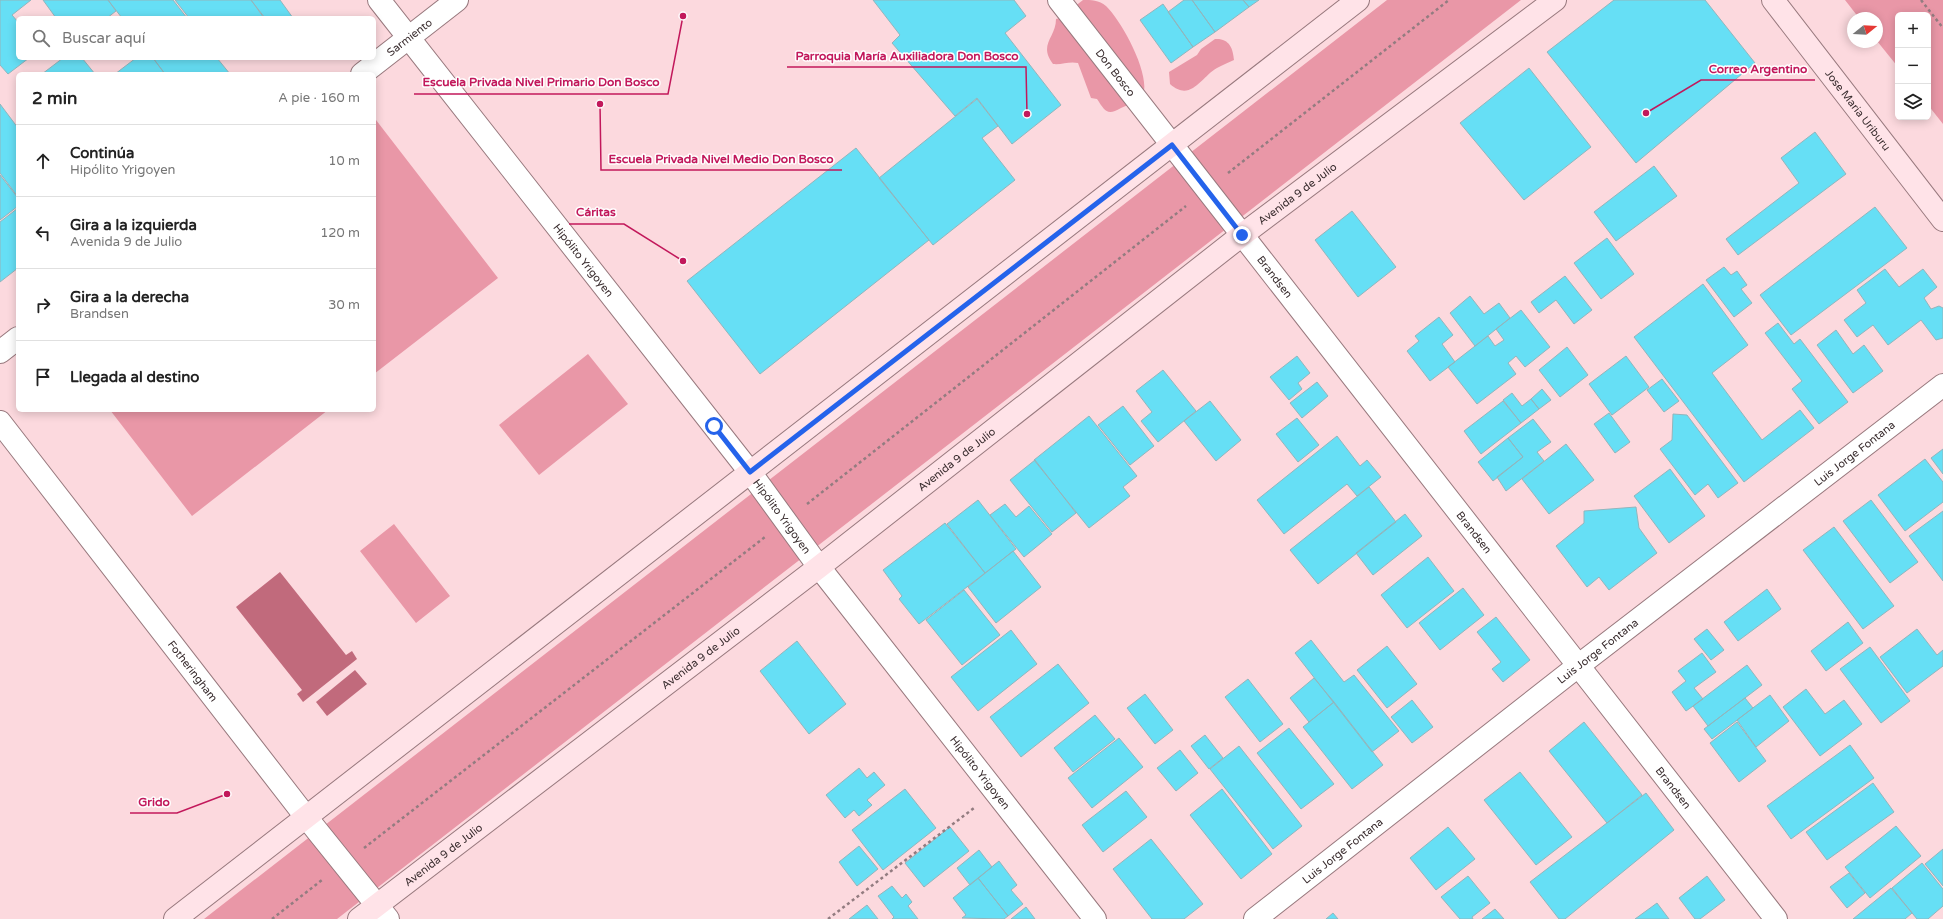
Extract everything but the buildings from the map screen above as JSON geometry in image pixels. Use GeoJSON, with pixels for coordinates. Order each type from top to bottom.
{"type":"FeatureCollection","features":[{"type":"Feature","properties":{"kind":"main road"},"geometry":{"type":"LineString","coordinates":[[175,919],[1358,0]]}},
{"type":"Feature","properties":{"kind":"main road","name":"Avenida 9 de Julio"},"geometry":{"type":"LineString","coordinates":[[359,919],[383,912],[1242,235],[1554,0]]}},
{"type":"Feature","properties":{"kind":"main road","name":"Jose Maria Uriburu"},"geometry":{"type":"LineString","coordinates":[[1773,0],[1943,220]]}},
{"type":"Feature","properties":{"kind":"street","name":"Hipólito Yrigoyen"},"geometry":{"type":"LineString","coordinates":[[379,0],[750,472],[819,567],[1095,919]]}},
{"type":"Feature","properties":{"kind":"street","name":"Sarmiento"},"geometry":{"type":"LineString","coordinates":[[365,72],[457,0]]}},
{"type":"Feature","properties":{"kind":"street","name":"Don Bosco"},"geometry":{"type":"LineString","coordinates":[[1059,0],[1172,145]]}},
{"type":"Feature","properties":{"kind":"street","name":"Brandsen"},"geometry":{"type":"LineString","coordinates":[[1172,145],[1776,919]]}},
{"type":"Feature","properties":{"kind":"street"},"geometry":{"type":"LineString","coordinates":[[0,352],[16,340]]}},
{"type":"Feature","properties":{"kind":"street","name":"Luis Jorge Fontana"},"geometry":{"type":"LineString","coordinates":[[1255,919],[1578,666],[1943,385]]}},
{"type":"Feature","properties":{"kind":"street","name":"Fotheringham"},"geometry":{"type":"LineString","coordinates":[[0,422],[306,817],[383,912]]}},
{"type":"Feature","properties":{"kind":"path"},"geometry":{"type":"LineString","coordinates":[[272,919],[786,521],[1449,0]]}},
{"type":"Feature","properties":{"kind":"path"},"geometry":{"type":"LineString","coordinates":[[1921,0],[1943,28]]}},
{"type":"Feature","properties":{"kind":"path"},"geometry":{"type":"LineString","coordinates":[[828,919],[995,791]]}},
{"type":"Feature","properties":{"kind":"shaded area"},"geometry":{"type":"Polygon","coordinates":[[[1083,0],[1098,1],[1106,6],[1112,13],[1133,48],[1143,74],[1144,86],[1143,95],[1141,98],[1137,102],[1112,112],[1104,109],[1097,99],[1091,98],[1078,63],[1072,62],[1053,64],[1047,51],[1047,46],[1055,26],[1056,19],[1060,18],[1083,0]]]}},
{"type":"Feature","properties":{"kind":"shaded area"},"geometry":{"type":"Polygon","coordinates":[[[1387,0],[1521,0],[337,919],[204,919],[1387,0]]]}},
{"type":"Feature","properties":{"kind":"shaded area"},"geometry":{"type":"Polygon","coordinates":[[[1845,0],[1943,0],[1943,124],[1931,109],[1931,12],[1895,12],[1895,63],[1883,48],[1883,12],[1854,12],[1845,0]]]}},
{"type":"Feature","properties":{"kind":"shaded area"},"geometry":{"type":"Polygon","coordinates":[[[1215,39],[1224,40],[1227,42],[1233,52],[1234,60],[1217,68],[1196,86],[1190,89],[1184,91],[1177,89],[1170,84],[1169,72],[1197,55],[1201,49],[1215,39]]]}},
{"type":"Feature","properties":{"kind":"shaded area"},"geometry":{"type":"Polygon","coordinates":[[[376,120],[498,278],[376,372],[376,120]]]}},
{"type":"Feature","properties":{"kind":"shaded area"},"geometry":{"type":"Polygon","coordinates":[[[588,354],[628,404],[539,475],[499,425],[588,354]]]}},
{"type":"Feature","properties":{"kind":"shaded area"},"geometry":{"type":"Polygon","coordinates":[[[112,412],[325,412],[192,516],[112,412]]]}},
{"type":"Feature","properties":{"kind":"shaded area"},"geometry":{"type":"Polygon","coordinates":[[[394,524],[450,596],[416,623],[360,551],[394,524]]]}},
{"type":"Feature","properties":{"kind":"shaded area"},"geometry":{"type":"Polygon","coordinates":[[[280,572],[346,655],[352,651],[357,659],[303,702],[297,694],[302,690],[236,607],[280,572]]]}},
{"type":"Feature","properties":{"kind":"shaded area"},"geometry":{"type":"Polygon","coordinates":[[[355,670],[367,684],[327,716],[316,702],[355,670]]]}},
{"type":"Feature","properties":{"kind":"place","name":"Escuela Privada Nivel Primario Don Bosco"},"geometry":{"type":"Point","coordinates":[683,16]}},
{"type":"Feature","properties":{"kind":"place","name":"Escuela Privada Nivel Medio Don Bosco"},"geometry":{"type":"Point","coordinates":[600,104]}},
{"type":"Feature","properties":{"kind":"place","name":"Correo Argentino"},"geometry":{"type":"Point","coordinates":[1646,113]}},
{"type":"Feature","properties":{"kind":"place","name":"Parroquia María Auxiliadora Don Bosco"},"geometry":{"type":"Point","coordinates":[1027,114]}},
{"type":"Feature","properties":{"kind":"place","name":"Cáritas"},"geometry":{"type":"Point","coordinates":[683,261]}},
{"type":"Feature","properties":{"kind":"place","name":"Grido"},"geometry":{"type":"Point","coordinates":[227,794]}},
{"type":"Feature","properties":{"kind":"route"},"geometry":{"type":"LineString","coordinates":[[714,426],[750,472],[1172,145],[1242,235]]}}]}
